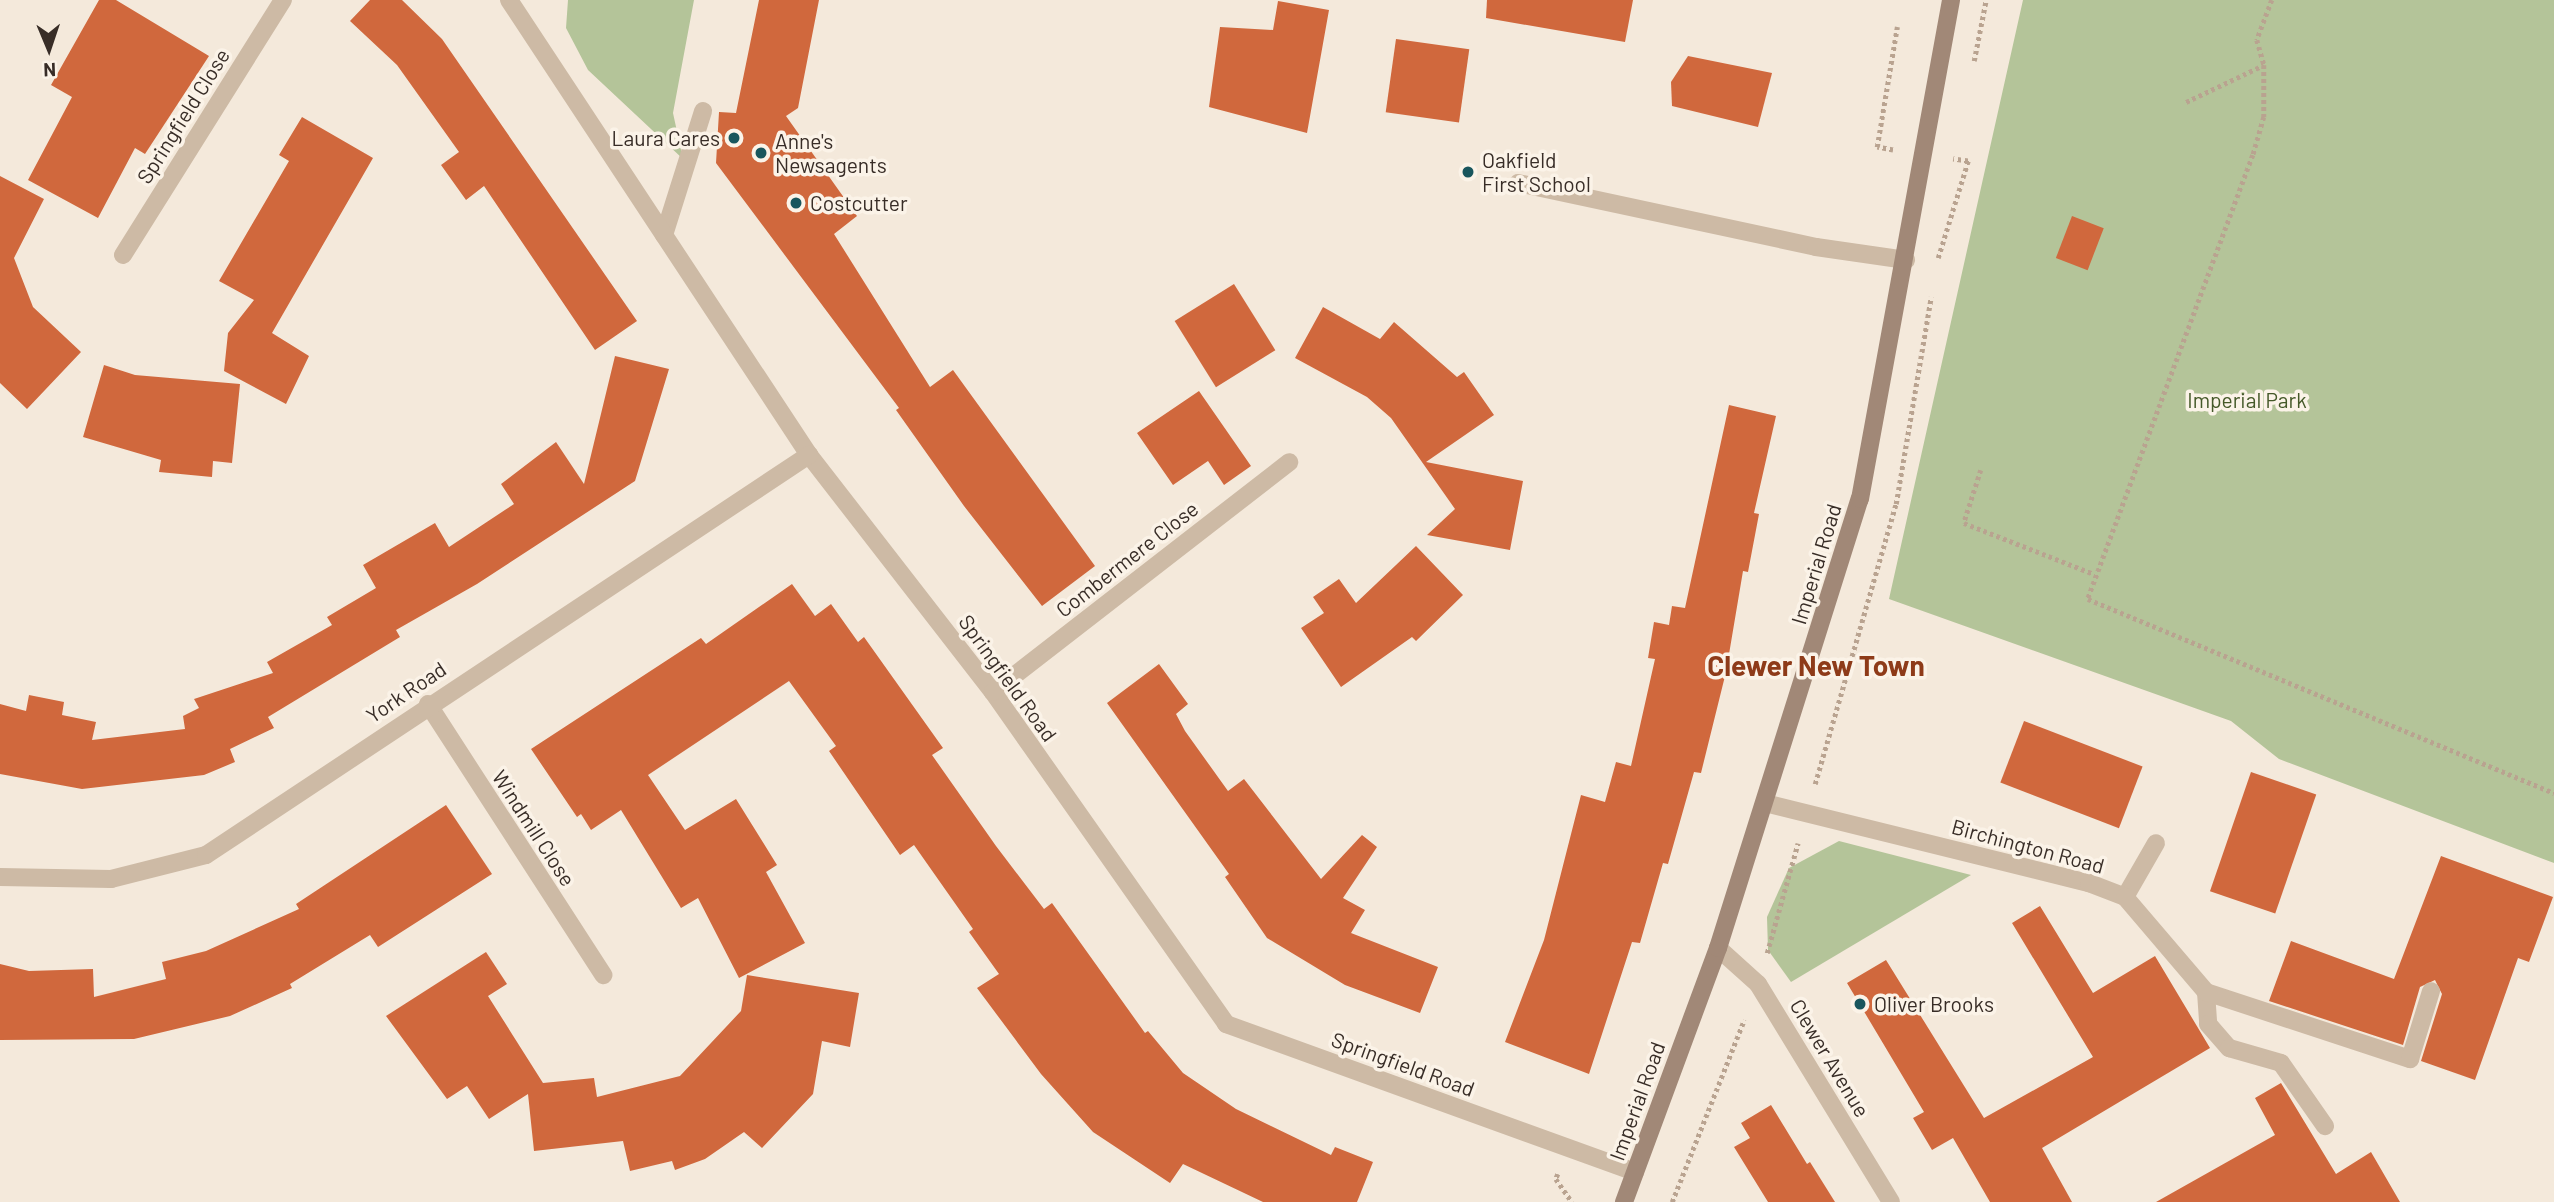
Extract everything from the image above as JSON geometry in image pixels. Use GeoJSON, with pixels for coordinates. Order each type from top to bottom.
{"type":"FeatureCollection","features":[{"type":"Feature","properties":{"kind":"main road","name":"Imperial Road"},"geometry":{"type":"LineString","coordinates":[[1624,1202],[1718,948],[1860,499],[1906,260],[1951,0]]}},
{"type":"Feature","properties":{"kind":"street","name":"Springfield Close"},"geometry":{"type":"LineString","coordinates":[[123,255],[283,0]]}},
{"type":"Feature","properties":{"kind":"street","name":"Springfield Road"},"geometry":{"type":"LineString","coordinates":[[509,0],[809,455],[993,692],[1226,1024],[1635,1172]]}},
{"type":"Feature","properties":{"kind":"street"},"geometry":{"type":"LineString","coordinates":[[664,235],[703,111]]}},
{"type":"Feature","properties":{"kind":"street"},"geometry":{"type":"LineString","coordinates":[[1518,183],[1816,247],[1906,260]]}},
{"type":"Feature","properties":{"kind":"street","name":"York Road"},"geometry":{"type":"LineString","coordinates":[[0,877],[111,879],[205,855],[428,704],[809,455]]}},
{"type":"Feature","properties":{"kind":"street","name":"Combermere Close"},"geometry":{"type":"LineString","coordinates":[[993,692],[1289,462]]}},
{"type":"Feature","properties":{"kind":"street","name":"Windmill Close"},"geometry":{"type":"LineString","coordinates":[[428,704],[603,975]]}},
{"type":"Feature","properties":{"kind":"street","name":"Birchington Road"},"geometry":{"type":"LineString","coordinates":[[1765,803],[2089,883],[2125,897],[2206,992]]}},
{"type":"Feature","properties":{"kind":"street"},"geometry":{"type":"LineString","coordinates":[[2125,897],[2156,843]]}},
{"type":"Feature","properties":{"kind":"street","name":"Clewer Avenue"},"geometry":{"type":"LineString","coordinates":[[1718,948],[1758,984],[1891,1202]]}},
{"type":"Feature","properties":{"kind":"street"},"geometry":{"type":"LineString","coordinates":[[2325,1126],[2281,1063],[2229,1048],[2208,1024],[2206,992],[2410,1059],[2431,991]]}},
{"type":"Feature","properties":{"kind":"path"},"geometry":{"type":"LineString","coordinates":[[2272,0],[2257,40],[2264,65],[2264,117],[2253,155],[2094,574],[2088,599],[2554,793]]}},
{"type":"Feature","properties":{"kind":"path"},"geometry":{"type":"LineString","coordinates":[[1877,147],[1897,27]]}},
{"type":"Feature","properties":{"kind":"path"},"geometry":{"type":"LineString","coordinates":[[2186,102],[2264,65]]}},
{"type":"Feature","properties":{"kind":"path"},"geometry":{"type":"LineString","coordinates":[[1937,263],[1968,161]]}},
{"type":"Feature","properties":{"kind":"path"},"geometry":{"type":"LineString","coordinates":[[1981,470],[1964,523],[2094,574]]}},
{"type":"Feature","properties":{"kind":"green space"},"geometry":{"type":"Polygon","coordinates":[[[568,0],[694,0],[673,113],[683,159],[588,70],[566,28],[568,0]]]}},
{"type":"Feature","properties":{"kind":"green space","name":"Imperial Park"},"geometry":{"type":"Polygon","coordinates":[[[2023,0],[2554,0],[2554,863],[2279,759],[2231,721],[1889,599],[2023,0]]]}},
{"type":"Feature","properties":{"kind":"green space"},"geometry":{"type":"Polygon","coordinates":[[[1839,841],[1971,875],[1791,982],[1768,950],[1767,917],[1789,868],[1839,841]]]}},
{"type":"Feature","properties":{"kind":"building"},"geometry":{"type":"Polygon","coordinates":[[[99,0],[116,0],[209,56],[145,154],[135,148],[98,218],[28,180],[72,97],[51,85],[99,0]]]}},
{"type":"Feature","properties":{"kind":"building"},"geometry":{"type":"Polygon","coordinates":[[[370,0],[402,0],[442,39],[637,321],[595,350],[484,186],[466,200],[441,165],[459,152],[397,65],[350,21],[370,0]]]}},
{"type":"Feature","properties":{"kind":"building"},"geometry":{"type":"Polygon","coordinates":[[[759,0],[819,0],[798,108],[786,116],[857,216],[834,234],[930,387],[953,370],[1095,566],[1042,606],[964,506],[896,410],[899,408],[716,163],[719,112],[736,113],[759,0]]]}},
{"type":"Feature","properties":{"kind":"building"},"geometry":{"type":"Polygon","coordinates":[[[1487,0],[1633,0],[1625,42],[1486,18],[1487,0]]]}},
{"type":"Feature","properties":{"kind":"building"},"geometry":{"type":"Polygon","coordinates":[[[1278,1],[1329,10],[1307,133],[1209,107],[1220,27],[1273,30],[1278,1]]]}},
{"type":"Feature","properties":{"kind":"building"},"geometry":{"type":"Polygon","coordinates":[[[1396,39],[1469,49],[1459,123],[1386,112],[1396,39]]]}},
{"type":"Feature","properties":{"kind":"building"},"geometry":{"type":"Polygon","coordinates":[[[1688,56],[1772,73],[1758,127],[1672,106],[1671,82],[1688,56]]]}},
{"type":"Feature","properties":{"kind":"building"},"geometry":{"type":"Polygon","coordinates":[[[302,117],[373,158],[272,333],[309,356],[286,404],[224,371],[228,333],[254,300],[219,281],[289,161],[279,155],[302,117]]]}},
{"type":"Feature","properties":{"kind":"building"},"geometry":{"type":"Polygon","coordinates":[[[0,176],[44,199],[14,258],[33,307],[81,352],[27,409],[0,383],[0,176]]]}},
{"type":"Feature","properties":{"kind":"building"},"geometry":{"type":"Polygon","coordinates":[[[2072,216],[2104,228],[2088,270],[2056,258],[2072,216]]]}},
{"type":"Feature","properties":{"kind":"building"},"geometry":{"type":"Polygon","coordinates":[[[1234,284],[1275,350],[1216,387],[1175,321],[1234,284]]]}},
{"type":"Feature","properties":{"kind":"building"},"geometry":{"type":"Polygon","coordinates":[[[1323,307],[1380,339],[1394,322],[1457,377],[1464,372],[1494,415],[1426,462],[1523,481],[1510,550],[1427,535],[1455,509],[1391,418],[1367,397],[1295,358],[1323,307]]]}},
{"type":"Feature","properties":{"kind":"building"},"geometry":{"type":"Polygon","coordinates":[[[615,356],[669,369],[635,481],[477,584],[396,630],[400,637],[268,717],[274,728],[230,749],[235,762],[204,775],[82,789],[0,774],[0,704],[26,711],[29,695],[64,702],[62,715],[96,722],[92,740],[185,729],[183,716],[199,708],[194,699],[273,673],[267,662],[332,625],[327,617],[376,588],[363,565],[435,523],[449,547],[514,504],[501,484],[556,442],[584,484],[615,356]]]}},
{"type":"Feature","properties":{"kind":"building"},"geometry":{"type":"Polygon","coordinates":[[[104,365],[135,375],[240,384],[232,463],[213,461],[212,477],[159,472],[161,460],[83,437],[104,365]]]}},
{"type":"Feature","properties":{"kind":"building"},"geometry":{"type":"Polygon","coordinates":[[[1199,391],[1251,466],[1224,485],[1208,461],[1173,485],[1137,433],[1199,391]]]}},
{"type":"Feature","properties":{"kind":"building"},"geometry":{"type":"Polygon","coordinates":[[[1729,405],[1776,416],[1754,513],[1759,514],[1748,572],[1743,571],[1726,672],[1701,773],[1694,772],[1668,864],[1663,863],[1640,943],[1632,942],[1589,1074],[1505,1042],[1544,940],[1581,795],[1605,802],[1616,762],[1631,766],[1655,659],[1648,658],[1654,622],[1669,625],[1672,606],[1685,608],[1729,405]]]}},
{"type":"Feature","properties":{"kind":"building"},"geometry":{"type":"Polygon","coordinates":[[[1416,546],[1463,595],[1416,641],[1412,637],[1341,687],[1301,628],[1324,613],[1313,597],[1339,579],[1356,603],[1416,546]]]}},
{"type":"Feature","properties":{"kind":"building"},"geometry":{"type":"Polygon","coordinates":[[[792,584],[815,616],[831,604],[858,642],[864,637],[943,748],[932,755],[996,846],[1044,909],[1052,903],[1145,1033],[1148,1031],[1183,1073],[1236,1109],[1331,1155],[1335,1147],[1373,1162],[1357,1202],[1263,1202],[1183,1164],[1170,1183],[1093,1132],[1041,1074],[977,988],[999,974],[969,932],[973,929],[914,845],[900,855],[829,751],[836,746],[789,681],[648,775],[685,830],[736,799],[777,865],[766,872],[805,943],[739,978],[698,898],[681,908],[621,810],[591,830],[581,814],[577,817],[531,749],[701,638],[706,644],[792,584]]]}},
{"type":"Feature","properties":{"kind":"building"},"geometry":{"type":"Polygon","coordinates":[[[1159,664],[1188,704],[1176,714],[1185,731],[1228,791],[1244,779],[1321,879],[1362,835],[1377,847],[1343,898],[1365,910],[1351,933],[1438,967],[1420,1013],[1345,985],[1267,938],[1225,877],[1229,874],[1107,703],[1159,664]]]}},
{"type":"Feature","properties":{"kind":"building"},"geometry":{"type":"Polygon","coordinates":[[[2024,721],[2143,767],[2119,828],[2000,783],[2024,721]]]}},
{"type":"Feature","properties":{"kind":"building"},"geometry":{"type":"Polygon","coordinates":[[[2251,772],[2316,794],[2275,914],[2210,891],[2251,772]]]}},
{"type":"Feature","properties":{"kind":"building"},"geometry":{"type":"Polygon","coordinates":[[[446,805],[492,874],[378,947],[370,935],[290,984],[292,988],[230,1016],[134,1039],[0,1040],[0,964],[29,971],[93,969],[94,997],[166,979],[162,962],[206,951],[299,909],[296,904],[446,805]]]}},
{"type":"Feature","properties":{"kind":"building"},"geometry":{"type":"Polygon","coordinates":[[[2441,856],[2553,897],[2529,962],[2518,958],[2475,1080],[2421,1061],[2442,994],[2435,980],[2420,987],[2403,1045],[2269,1001],[2291,941],[2394,979],[2441,856]]]}},
{"type":"Feature","properties":{"kind":"building"},"geometry":{"type":"Polygon","coordinates":[[[2040,906],[2093,993],[2155,956],[2210,1048],[2042,1148],[2072,1202],[1990,1202],[1953,1138],[1932,1150],[1913,1118],[1924,1112],[1847,983],[1886,960],[1984,1118],[2093,1057],[2012,923],[2040,906]]]}},
{"type":"Feature","properties":{"kind":"building"},"geometry":{"type":"Polygon","coordinates":[[[486,952],[507,984],[488,996],[543,1083],[594,1078],[597,1097],[680,1076],[741,1011],[747,975],[859,993],[850,1047],[822,1041],[813,1094],[762,1148],[744,1132],[705,1159],[675,1170],[672,1161],[630,1171],[623,1141],[534,1151],[528,1094],[489,1119],[467,1086],[447,1099],[386,1016],[486,952]]]}},
{"type":"Feature","properties":{"kind":"building"},"geometry":{"type":"Polygon","coordinates":[[[2281,1083],[2336,1174],[2371,1152],[2400,1202],[2156,1202],[2275,1135],[2255,1098],[2281,1083]]]}},
{"type":"Feature","properties":{"kind":"building"},"geometry":{"type":"Polygon","coordinates":[[[1771,1105],[1807,1164],[1810,1162],[1835,1202],[1768,1202],[1734,1147],[1750,1138],[1741,1123],[1771,1105]]]}},
{"type":"Feature","properties":{"kind":"place","name":"Laura Cares"},"geometry":{"type":"Point","coordinates":[734,138]}},
{"type":"Feature","properties":{"kind":"place","name":"Anne's Newsagents"},"geometry":{"type":"Point","coordinates":[761,153]}},
{"type":"Feature","properties":{"kind":"place","name":"Oakfield First School"},"geometry":{"type":"Point","coordinates":[1468,172]}},
{"type":"Feature","properties":{"kind":"place","name":"Costcutter"},"geometry":{"type":"Point","coordinates":[796,203]}},
{"type":"Feature","properties":{"kind":"place","name":"Oliver Brooks"},"geometry":{"type":"Point","coordinates":[1860,1004]}},
{"type":"Feature","properties":{"kind":"district","name":"Clewer New Town"},"geometry":{"type":"Point","coordinates":[1816,665]}}]}
